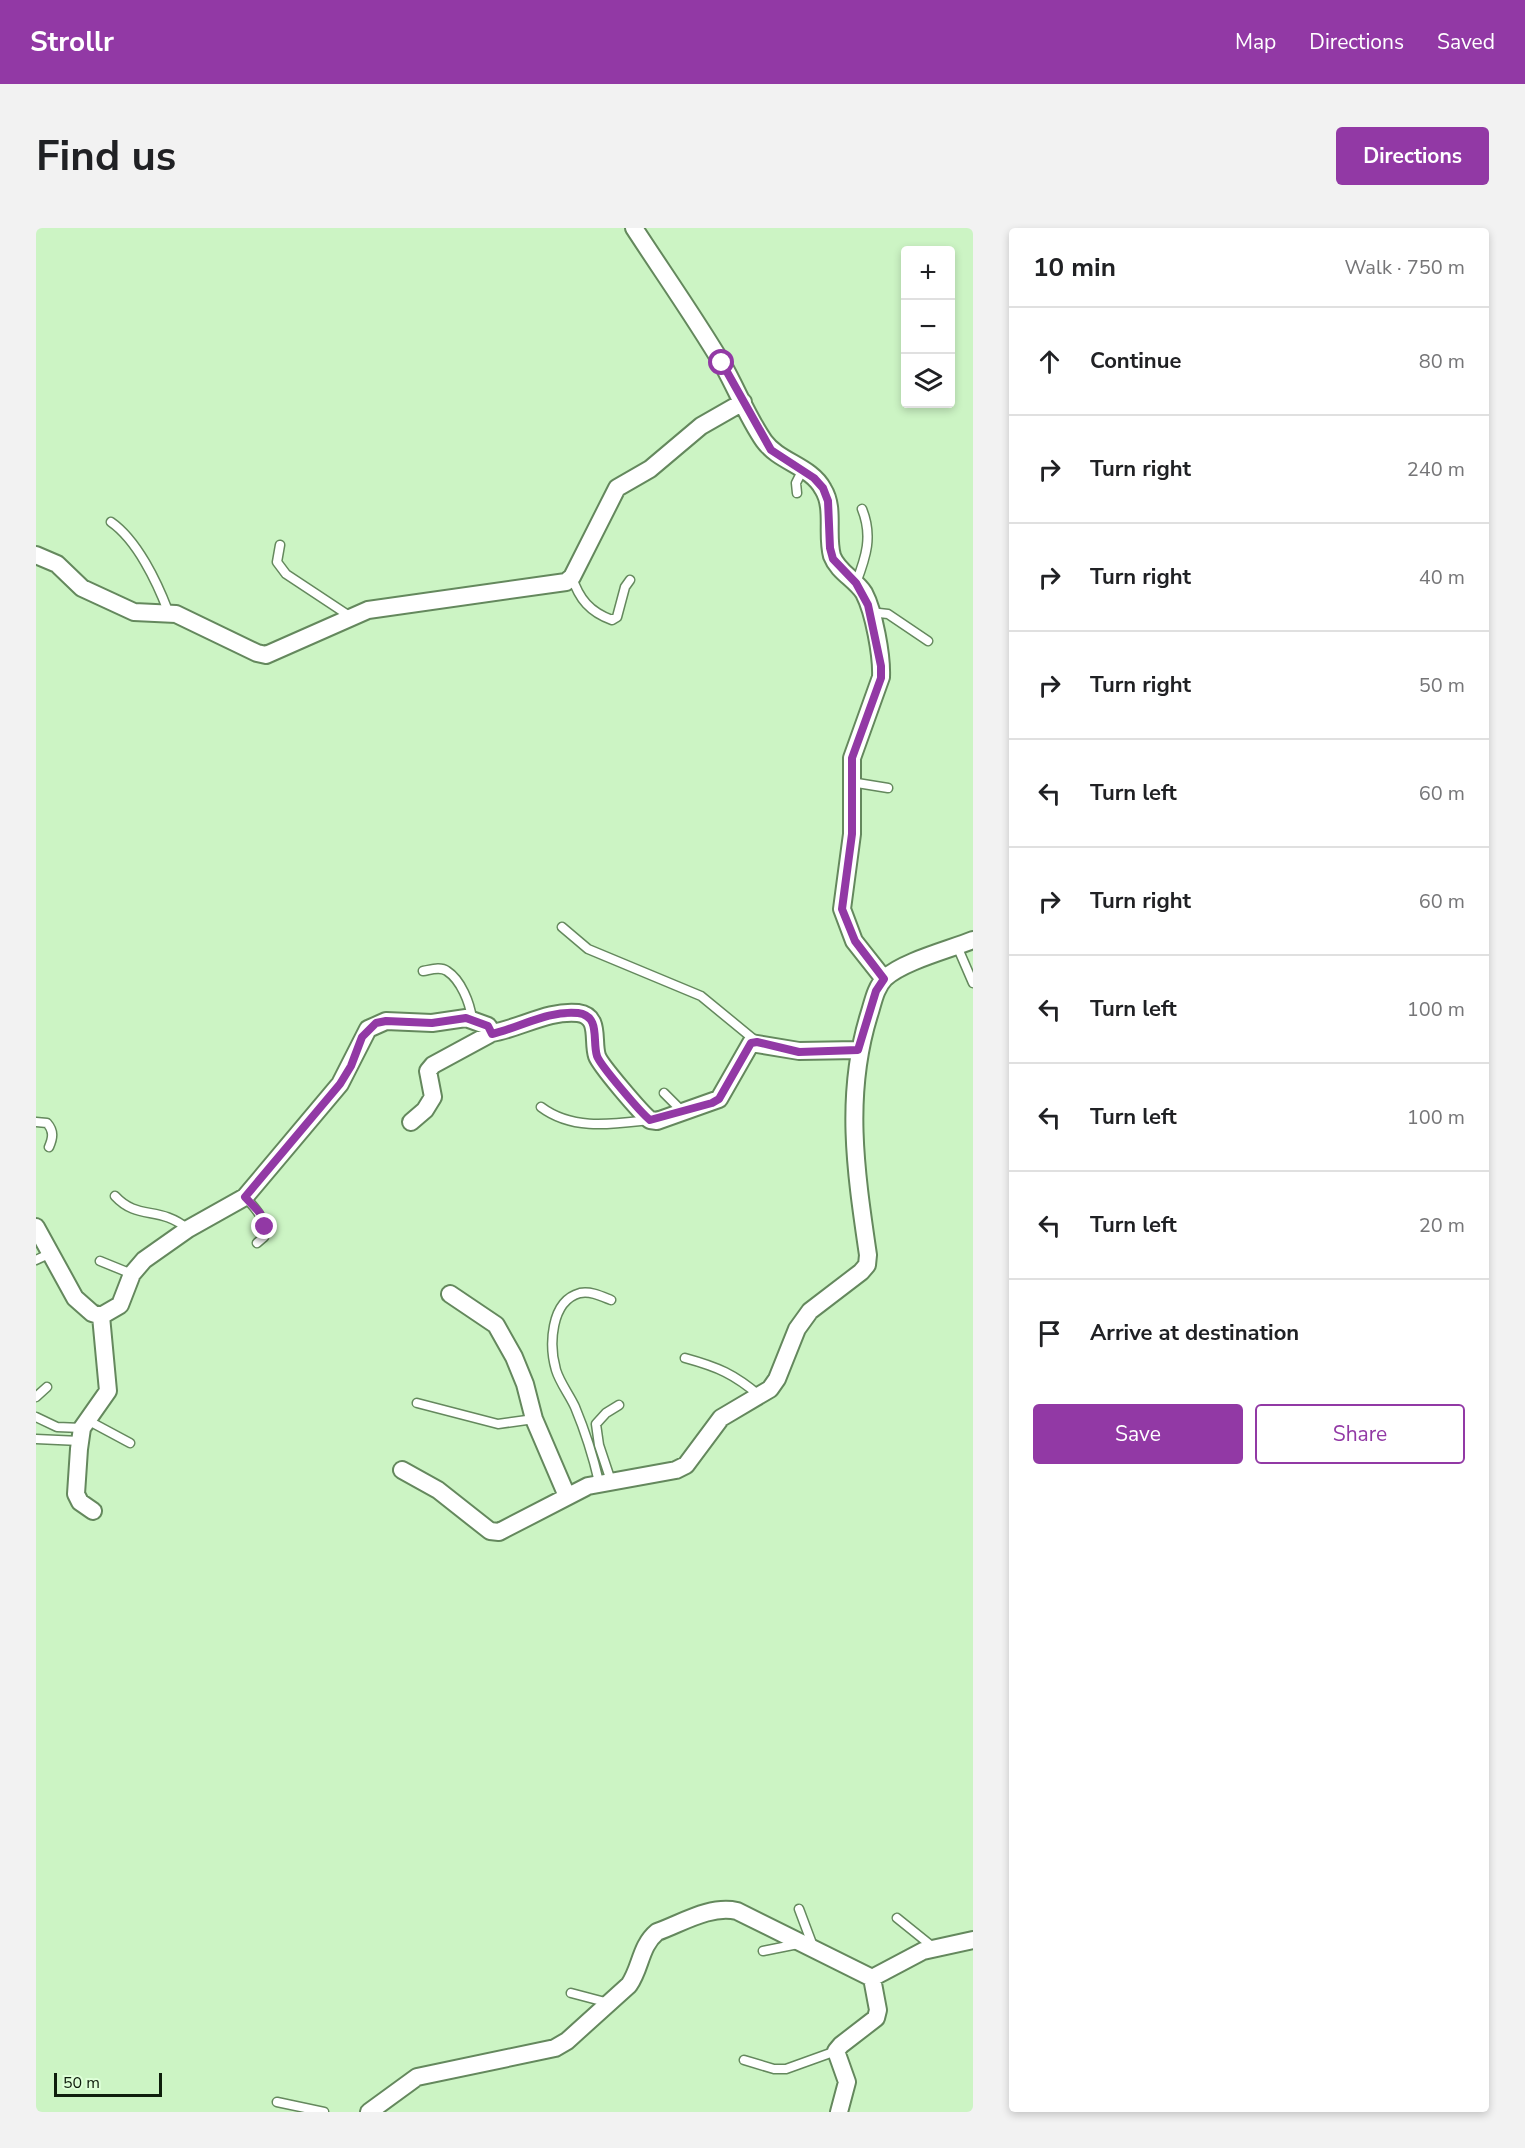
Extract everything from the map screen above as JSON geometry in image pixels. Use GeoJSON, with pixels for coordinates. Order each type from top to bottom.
{"type":"FeatureCollection","features":[{"type":"Feature","properties":{"kind":"street"},"geometry":{"type":"LineString","coordinates":[[634,228],[722,363],[771,450],[814,478],[823,488],[828,501],[830,548],[833,559],[864,594],[870,612],[881,678],[852,758],[852,834],[842,909],[855,941],[884,979]]}},
{"type":"Feature","properties":{"kind":"street"},"geometry":{"type":"LineString","coordinates":[[36,555],[57,564],[82,588],[134,612],[168,611],[266,655],[351,617],[385,607],[420,605],[558,585],[572,577],[617,488],[650,469],[701,426],[743,402]]}},
{"type":"Feature","properties":{"kind":"street"},"geometry":{"type":"LineString","coordinates":[[402,1470],[438,1490],[490,1531],[499,1533],[567,1496],[605,1481],[676,1470],[686,1465],[721,1418],[760,1396],[777,1379],[802,1319],[867,1265],[868,1255],[854,1150],[858,1050],[876,991],[884,979],[897,970],[965,943]]}},
{"type":"Feature","properties":{"kind":"street"},"geometry":{"type":"LineString","coordinates":[[411,1122],[425,1110],[433,1097],[428,1071],[433,1065],[492,1034],[544,1017],[577,1013],[584,1015],[595,1027],[598,1059],[650,1120],[657,1120],[719,1099],[746,1048],[757,1042],[799,1052],[858,1050]]}},
{"type":"Feature","properties":{"kind":"street"},"geometry":{"type":"LineString","coordinates":[[101,1316],[120,1305],[132,1274],[144,1260],[188,1229],[245,1197],[340,1084],[368,1029],[386,1021],[432,1023],[472,1019],[488,1026],[492,1034]]}},
{"type":"Feature","properties":{"kind":"street"},"geometry":{"type":"LineString","coordinates":[[36,1227],[43,1256],[82,1307],[101,1316]]}},
{"type":"Feature","properties":{"kind":"street"},"geometry":{"type":"LineString","coordinates":[[450,1294],[496,1325],[525,1384],[534,1419],[567,1496]]}},
{"type":"Feature","properties":{"kind":"street"},"geometry":{"type":"LineString","coordinates":[[93,1511],[80,1502],[76,1494],[75,1482],[84,1430],[108,1391],[101,1316]]}},
{"type":"Feature","properties":{"kind":"street"},"geometry":{"type":"LineString","coordinates":[[369,2112],[417,2077],[555,2048],[567,2041],[636,1976],[649,1938],[657,1932],[712,1911],[725,1908],[737,1911],[872,1978]]}},
{"type":"Feature","properties":{"kind":"street"},"geometry":{"type":"LineString","coordinates":[[872,1978],[933,1947],[973,1940]]}},
{"type":"Feature","properties":{"kind":"street"},"geometry":{"type":"LineString","coordinates":[[839,2112],[847,2082],[836,2051],[841,2044],[876,2018],[878,2010],[872,1978]]}},
{"type":"Feature","properties":{"kind":"lane"},"geometry":{"type":"LineString","coordinates":[[797,493],[796,483],[802,471]]}},
{"type":"Feature","properties":{"kind":"lane"},"geometry":{"type":"LineString","coordinates":[[856,583],[866,558],[869,542],[867,522],[862,509]]}},
{"type":"Feature","properties":{"kind":"lane"},"geometry":{"type":"LineString","coordinates":[[111,522],[120,529],[156,579],[168,611]]}},
{"type":"Feature","properties":{"kind":"lane"},"geometry":{"type":"LineString","coordinates":[[280,545],[277,562],[286,574],[351,617]]}},
{"type":"Feature","properties":{"kind":"lane"},"geometry":{"type":"LineString","coordinates":[[572,577],[577,593],[593,612],[612,620],[617,616],[625,587],[630,580]]}},
{"type":"Feature","properties":{"kind":"lane"},"geometry":{"type":"LineString","coordinates":[[870,612],[888,614],[928,641]]}},
{"type":"Feature","properties":{"kind":"lane"},"geometry":{"type":"LineString","coordinates":[[851,782],[888,788]]}},
{"type":"Feature","properties":{"kind":"lane"},"geometry":{"type":"LineString","coordinates":[[562,927],[588,949],[701,996],[757,1042]]}},
{"type":"Feature","properties":{"kind":"lane"},"geometry":{"type":"LineString","coordinates":[[965,943],[973,983]]}},
{"type":"Feature","properties":{"kind":"lane"},"geometry":{"type":"LineString","coordinates":[[423,971],[439,968],[448,971],[466,996],[472,1019]]}},
{"type":"Feature","properties":{"kind":"lane"},"geometry":{"type":"LineString","coordinates":[[664,1093],[682,1111]]}},
{"type":"Feature","properties":{"kind":"lane"},"geometry":{"type":"LineString","coordinates":[[542,1107],[550,1113],[571,1121],[600,1125],[650,1120]]}},
{"type":"Feature","properties":{"kind":"lane"},"geometry":{"type":"LineString","coordinates":[[36,1122],[47,1123],[51,1127],[53,1134],[49,1147]]}},
{"type":"Feature","properties":{"kind":"lane"},"geometry":{"type":"LineString","coordinates":[[115,1196],[134,1211],[155,1211],[176,1219],[188,1229]]}},
{"type":"Feature","properties":{"kind":"lane"},"geometry":{"type":"LineString","coordinates":[[245,1197],[260,1213],[265,1227],[264,1237],[256,1243]]}},
{"type":"Feature","properties":{"kind":"lane"},"geometry":{"type":"LineString","coordinates":[[100,1261],[132,1274]]}},
{"type":"Feature","properties":{"kind":"lane"},"geometry":{"type":"LineString","coordinates":[[605,1481],[574,1404],[556,1372],[552,1346],[556,1320],[562,1306],[572,1297],[581,1293],[593,1293],[611,1300]]}},
{"type":"Feature","properties":{"kind":"lane"},"geometry":{"type":"LineString","coordinates":[[685,1358],[720,1367],[736,1376],[760,1396]]}},
{"type":"Feature","properties":{"kind":"lane"},"geometry":{"type":"LineString","coordinates":[[36,1397],[47,1387]]}},
{"type":"Feature","properties":{"kind":"lane"},"geometry":{"type":"LineString","coordinates":[[417,1403],[498,1424],[534,1419]]}},
{"type":"Feature","properties":{"kind":"lane"},"geometry":{"type":"LineString","coordinates":[[605,1481],[596,1424],[606,1413],[619,1405]]}},
{"type":"Feature","properties":{"kind":"lane"},"geometry":{"type":"LineString","coordinates":[[36,1417],[57,1427],[84,1430],[130,1443]]}},
{"type":"Feature","properties":{"kind":"lane"},"geometry":{"type":"LineString","coordinates":[[36,1439],[84,1430]]}},
{"type":"Feature","properties":{"kind":"lane"},"geometry":{"type":"LineString","coordinates":[[763,1951],[808,1946],[799,1909]]}},
{"type":"Feature","properties":{"kind":"lane"},"geometry":{"type":"LineString","coordinates":[[897,1918],[933,1947]]}},
{"type":"Feature","properties":{"kind":"lane"},"geometry":{"type":"LineString","coordinates":[[571,1993],[609,2003]]}},
{"type":"Feature","properties":{"kind":"lane"},"geometry":{"type":"LineString","coordinates":[[744,2060],[774,2069],[786,2069],[836,2051]]}},
{"type":"Feature","properties":{"kind":"lane"},"geometry":{"type":"LineString","coordinates":[[277,2102],[324,2112]]}},
{"type":"Feature","properties":{"kind":"route"},"geometry":{"type":"LineString","coordinates":[[265,1227],[260,1213],[245,1197],[340,1084],[351,1066],[362,1037],[376,1023],[386,1021],[432,1023],[466,1018],[488,1026],[492,1034],[537,1018],[577,1013],[584,1015],[595,1027],[598,1059],[650,1120],[657,1120],[719,1099],[725,1092],[746,1048],[751,1043],[757,1042],[799,1052],[858,1050],[876,991],[884,979],[846,926],[842,909],[842,892],[852,834],[852,758],[878,690],[881,666],[864,594],[833,559],[830,548],[828,501],[823,488],[814,478],[781,459],[771,450],[763,440],[722,363]]}}]}
